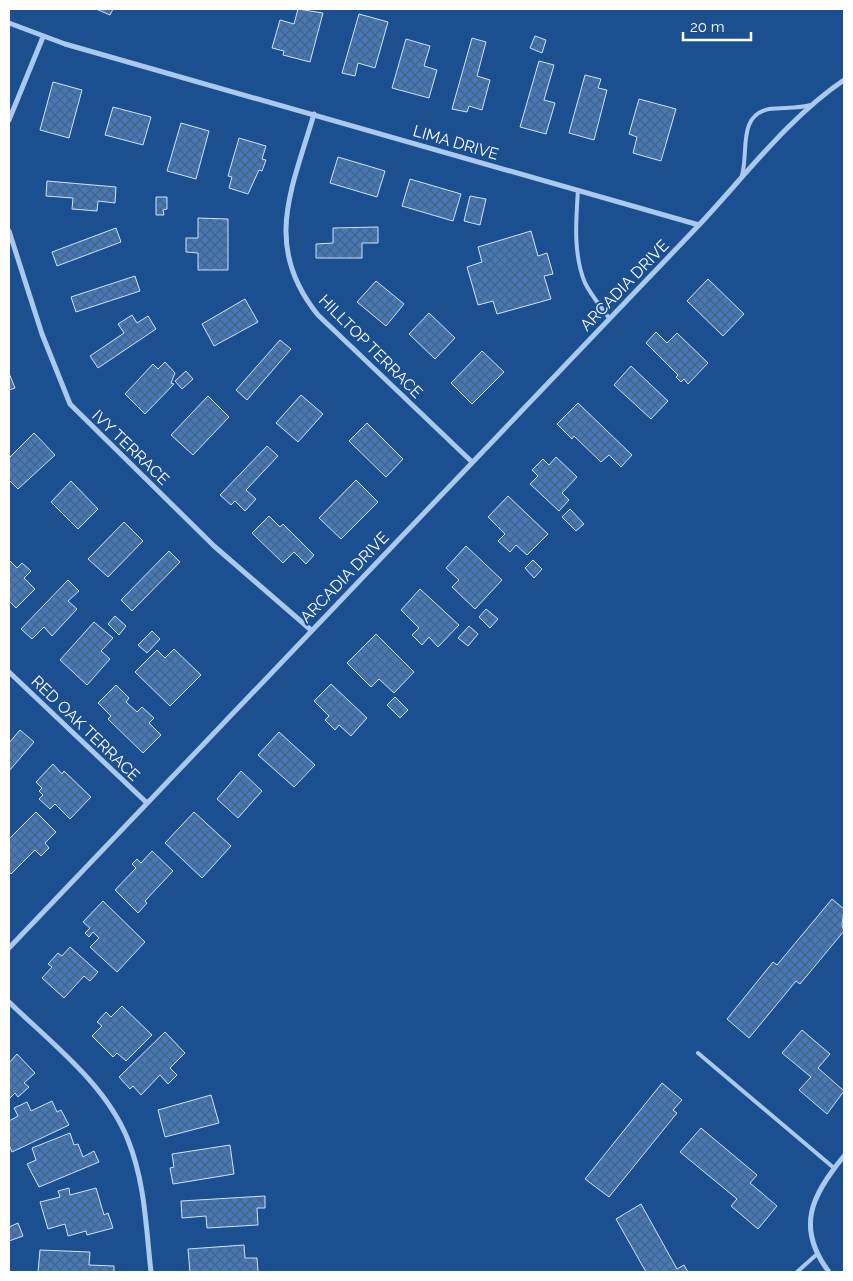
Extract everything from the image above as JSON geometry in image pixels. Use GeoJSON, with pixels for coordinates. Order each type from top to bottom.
{"type":"FeatureCollection","features":[{"type":"Feature","properties":{"kind":"street","name":"LIMA DRIVE"},"geometry":{"type":"LineString","coordinates":[[9,23],[43,37],[700,225]]}},
{"type":"Feature","properties":{"kind":"street"},"geometry":{"type":"LineString","coordinates":[[9,120],[43,37]]}},
{"type":"Feature","properties":{"kind":"street"},"geometry":{"type":"LineString","coordinates":[[700,225],[813,104],[844,80]]}},
{"type":"Feature","properties":{"kind":"street","name":"HILLTOP TERRACE"},"geometry":{"type":"LineString","coordinates":[[314,114],[286,213],[285,228],[288,259],[299,290],[318,315],[472,462]]}},
{"type":"Feature","properties":{"kind":"street","name":"ARCADIA DRIVE"},"geometry":{"type":"LineString","coordinates":[[9,948],[609,318],[700,225]]}},
{"type":"Feature","properties":{"kind":"street","name":"IVY TERRACE"},"geometry":{"type":"LineString","coordinates":[[9,231],[42,334],[70,404],[214,546],[311,630]]}},
{"type":"Feature","properties":{"kind":"street","name":"RED OAK TERRACE"},"geometry":{"type":"LineString","coordinates":[[9,672],[147,803]]}},
{"type":"Feature","properties":{"kind":"street"},"geometry":{"type":"LineString","coordinates":[[9,1002],[87,1079],[118,1118],[128,1140],[141,1185],[151,1272]]}},
{"type":"Feature","properties":{"kind":"street"},"geometry":{"type":"LineString","coordinates":[[829,1272],[816,1255],[810,1232],[812,1208],[820,1187],[844,1156]]}},
{"type":"Feature","properties":{"kind":"lane"},"geometry":{"type":"LineString","coordinates":[[739,182],[745,165],[747,127],[751,119],[762,111],[770,109],[797,109],[813,104]]}},
{"type":"Feature","properties":{"kind":"lane"},"geometry":{"type":"LineString","coordinates":[[578,190],[576,234],[580,268],[586,283],[609,318]]}},
{"type":"Feature","properties":{"kind":"lane"},"geometry":{"type":"LineString","coordinates":[[698,1053],[834,1168]]}},
{"type":"Feature","properties":{"kind":"lane"},"geometry":{"type":"LineString","coordinates":[[797,1272],[816,1255]]}},
{"type":"Feature","properties":{"kind":"building"},"geometry":{"type":"Polygon","coordinates":[[[96,9],[113,9],[110,15],[96,9]]]}},
{"type":"Feature","properties":{"kind":"building"},"geometry":{"type":"Polygon","coordinates":[[[298,9],[323,13],[310,62],[283,55],[284,51],[272,48],[280,20],[294,24],[298,9]]]}},
{"type":"Feature","properties":{"kind":"building"},"geometry":{"type":"Polygon","coordinates":[[[359,14],[388,22],[375,68],[358,63],[355,76],[342,73],[359,14]]]}},
{"type":"Feature","properties":{"kind":"building"},"geometry":{"type":"Polygon","coordinates":[[[535,36],[546,40],[542,53],[530,48],[535,36]]]}},
{"type":"Feature","properties":{"kind":"building"},"geometry":{"type":"Polygon","coordinates":[[[472,38],[486,42],[477,76],[490,80],[482,110],[469,106],[467,112],[452,109],[472,38]]]}},
{"type":"Feature","properties":{"kind":"building"},"geometry":{"type":"Polygon","coordinates":[[[406,39],[430,46],[424,66],[437,70],[429,98],[392,88],[406,39]]]}},
{"type":"Feature","properties":{"kind":"building"},"geometry":{"type":"Polygon","coordinates":[[[539,61],[554,65],[544,100],[555,103],[546,134],[520,127],[539,61]]]}},
{"type":"Feature","properties":{"kind":"building"},"geometry":{"type":"Polygon","coordinates":[[[585,75],[601,79],[598,88],[607,90],[594,140],[569,133],[585,75]]]}},
{"type":"Feature","properties":{"kind":"building"},"geometry":{"type":"Polygon","coordinates":[[[53,82],[82,90],[69,138],[40,130],[53,82]]]}},
{"type":"Feature","properties":{"kind":"building"},"geometry":{"type":"Polygon","coordinates":[[[639,99],[676,109],[661,161],[633,153],[637,137],[629,134],[639,99]]]}},
{"type":"Feature","properties":{"kind":"building"},"geometry":{"type":"Polygon","coordinates":[[[113,107],[151,117],[143,145],[105,135],[113,107]]]}},
{"type":"Feature","properties":{"kind":"building"},"geometry":{"type":"Polygon","coordinates":[[[181,123],[209,131],[196,179],[167,171],[181,123]]]}},
{"type":"Feature","properties":{"kind":"building"},"geometry":{"type":"Polygon","coordinates":[[[239,138],[266,146],[262,159],[266,160],[262,171],[259,170],[248,194],[229,188],[232,177],[228,176],[239,138]]]}},
{"type":"Feature","properties":{"kind":"building"},"geometry":{"type":"Polygon","coordinates":[[[338,157],[385,171],[377,197],[330,183],[338,157]]]}},
{"type":"Feature","properties":{"kind":"building"},"geometry":{"type":"Polygon","coordinates":[[[410,179],[461,194],[453,221],[402,206],[410,179]]]}},
{"type":"Feature","properties":{"kind":"building"},"geometry":{"type":"Polygon","coordinates":[[[47,181],[116,187],[115,203],[98,201],[97,211],[72,209],[73,198],[46,196],[47,181]]]}},
{"type":"Feature","properties":{"kind":"building"},"geometry":{"type":"Polygon","coordinates":[[[470,196],[486,199],[480,225],[464,221],[470,196]]]}},
{"type":"Feature","properties":{"kind":"building"},"geometry":{"type":"Polygon","coordinates":[[[156,197],[167,197],[167,209],[163,210],[164,215],[156,215],[156,197]]]}},
{"type":"Feature","properties":{"kind":"building"},"geometry":{"type":"Polygon","coordinates":[[[198,218],[228,219],[228,270],[198,270],[198,253],[186,252],[186,238],[198,238],[198,218]]]}},
{"type":"Feature","properties":{"kind":"building"},"geometry":{"type":"Polygon","coordinates":[[[378,227],[378,243],[362,243],[362,258],[316,258],[316,244],[333,243],[333,228],[378,227]]]}},
{"type":"Feature","properties":{"kind":"building"},"geometry":{"type":"Polygon","coordinates":[[[116,228],[121,242],[57,266],[52,252],[116,228]]]}},
{"type":"Feature","properties":{"kind":"building"},"geometry":{"type":"Polygon","coordinates":[[[531,231],[538,256],[547,253],[553,274],[544,276],[551,299],[497,314],[493,301],[478,305],[467,267],[482,262],[478,247],[531,231]]]}},
{"type":"Feature","properties":{"kind":"building"},"geometry":{"type":"Polygon","coordinates":[[[135,276],[140,291],[76,312],[71,297],[135,276]]]}},
{"type":"Feature","properties":{"kind":"building"},"geometry":{"type":"Polygon","coordinates":[[[708,279],[744,314],[723,336],[687,301],[708,279]]]}},
{"type":"Feature","properties":{"kind":"building"},"geometry":{"type":"Polygon","coordinates":[[[376,281],[404,304],[386,326],[357,302],[376,281]]]}},
{"type":"Feature","properties":{"kind":"building"},"geometry":{"type":"Polygon","coordinates":[[[245,299],[258,322],[214,346],[202,324],[245,299]]]}},
{"type":"Feature","properties":{"kind":"building"},"geometry":{"type":"Polygon","coordinates":[[[429,313],[455,338],[435,359],[409,334],[429,313]]]}},
{"type":"Feature","properties":{"kind":"building"},"geometry":{"type":"Polygon","coordinates":[[[132,315],[137,323],[148,316],[156,329],[98,368],[90,356],[124,333],[118,324],[132,315]]]}},
{"type":"Feature","properties":{"kind":"building"},"geometry":{"type":"Polygon","coordinates":[[[656,332],[667,343],[677,333],[708,363],[688,384],[684,379],[681,382],[676,377],[678,375],[646,343],[656,332]]]}},
{"type":"Feature","properties":{"kind":"building"},"geometry":{"type":"Polygon","coordinates":[[[280,340],[291,349],[247,400],[236,390],[280,340]]]}},
{"type":"Feature","properties":{"kind":"building"},"geometry":{"type":"Polygon","coordinates":[[[482,351],[504,372],[472,404],[451,383],[482,351]]]}},
{"type":"Feature","properties":{"kind":"building"},"geometry":{"type":"Polygon","coordinates":[[[165,362],[175,373],[171,383],[174,384],[145,414],[125,394],[153,364],[158,369],[165,362]]]}},
{"type":"Feature","properties":{"kind":"building"},"geometry":{"type":"Polygon","coordinates":[[[631,366],[668,401],[651,419],[614,385],[631,366]]]}},
{"type":"Feature","properties":{"kind":"building"},"geometry":{"type":"Polygon","coordinates":[[[186,371],[193,379],[182,389],[175,381],[186,371]]]}},
{"type":"Feature","properties":{"kind":"building"},"geometry":{"type":"Polygon","coordinates":[[[9,373],[15,388],[9,390],[9,373]]]}},
{"type":"Feature","properties":{"kind":"building"},"geometry":{"type":"Polygon","coordinates":[[[301,395],[323,414],[298,442],[276,423],[301,395]]]}},
{"type":"Feature","properties":{"kind":"building"},"geometry":{"type":"Polygon","coordinates":[[[208,396],[229,417],[193,455],[171,435],[208,396]]]}},
{"type":"Feature","properties":{"kind":"building"},"geometry":{"type":"Polygon","coordinates":[[[578,403],[632,455],[621,467],[609,455],[601,462],[574,436],[572,439],[557,424],[578,403]]]}},
{"type":"Feature","properties":{"kind":"building"},"geometry":{"type":"Polygon","coordinates":[[[367,423],[403,459],[386,477],[349,441],[367,423]]]}},
{"type":"Feature","properties":{"kind":"building"},"geometry":{"type":"Polygon","coordinates":[[[34,433],[55,455],[18,489],[9,480],[9,458],[34,433]]]}},
{"type":"Feature","properties":{"kind":"building"},"geometry":{"type":"Polygon","coordinates":[[[267,446],[278,456],[246,490],[256,499],[245,511],[235,501],[231,505],[220,495],[267,446]]]}},
{"type":"Feature","properties":{"kind":"building"},"geometry":{"type":"Polygon","coordinates":[[[556,457],[577,477],[562,493],[569,500],[559,511],[530,484],[538,476],[532,470],[543,459],[549,465],[556,457]]]}},
{"type":"Feature","properties":{"kind":"building"},"geometry":{"type":"Polygon","coordinates":[[[356,480],[378,502],[341,539],[319,518],[356,480]]]}},
{"type":"Feature","properties":{"kind":"building"},"geometry":{"type":"Polygon","coordinates":[[[71,481],[98,509],[78,529],[51,502],[71,481]]]}},
{"type":"Feature","properties":{"kind":"building"},"geometry":{"type":"Polygon","coordinates":[[[508,496],[548,534],[527,555],[516,545],[510,552],[498,541],[505,534],[488,517],[508,496]]]}},
{"type":"Feature","properties":{"kind":"building"},"geometry":{"type":"Polygon","coordinates":[[[570,509],[584,524],[576,531],[562,517],[570,509]]]}},
{"type":"Feature","properties":{"kind":"building"},"geometry":{"type":"Polygon","coordinates":[[[269,516],[280,527],[283,524],[314,555],[306,564],[294,552],[283,563],[252,533],[269,516]]]}},
{"type":"Feature","properties":{"kind":"building"},"geometry":{"type":"Polygon","coordinates":[[[124,522],[143,541],[108,577],[88,559],[124,522]]]}},
{"type":"Feature","properties":{"kind":"building"},"geometry":{"type":"Polygon","coordinates":[[[466,546],[502,580],[475,609],[452,587],[459,580],[446,568],[466,546]]]}},
{"type":"Feature","properties":{"kind":"building"},"geometry":{"type":"Polygon","coordinates":[[[169,551],[180,562],[132,611],[121,600],[169,551]]]}},
{"type":"Feature","properties":{"kind":"building"},"geometry":{"type":"Polygon","coordinates":[[[9,560],[17,568],[22,563],[31,571],[24,578],[35,589],[16,608],[9,601],[9,560]]]}},
{"type":"Feature","properties":{"kind":"building"},"geometry":{"type":"Polygon","coordinates":[[[533,560],[542,569],[534,578],[525,568],[533,560]]]}},
{"type":"Feature","properties":{"kind":"building"},"geometry":{"type":"Polygon","coordinates":[[[68,580],[79,591],[68,601],[77,609],[52,636],[44,627],[32,639],[21,629],[68,580]]]}},
{"type":"Feature","properties":{"kind":"building"},"geometry":{"type":"Polygon","coordinates":[[[420,589],[459,625],[438,647],[429,637],[422,645],[412,635],[419,628],[401,610],[420,589]]]}},
{"type":"Feature","properties":{"kind":"building"},"geometry":{"type":"Polygon","coordinates":[[[486,609],[498,619],[490,628],[479,617],[486,609]]]}},
{"type":"Feature","properties":{"kind":"building"},"geometry":{"type":"Polygon","coordinates":[[[115,616],[126,626],[119,635],[108,624],[115,616]]]}},
{"type":"Feature","properties":{"kind":"building"},"geometry":{"type":"Polygon","coordinates":[[[94,622],[113,638],[101,651],[110,659],[87,685],[60,660],[94,622]]]}},
{"type":"Feature","properties":{"kind":"building"},"geometry":{"type":"Polygon","coordinates":[[[469,626],[478,634],[468,646],[458,638],[469,626]]]}},
{"type":"Feature","properties":{"kind":"building"},"geometry":{"type":"Polygon","coordinates":[[[152,631],[160,639],[147,653],[138,645],[152,631]]]}},
{"type":"Feature","properties":{"kind":"building"},"geometry":{"type":"Polygon","coordinates":[[[376,634],[414,672],[394,693],[379,679],[371,687],[347,663],[376,634]]]}},
{"type":"Feature","properties":{"kind":"building"},"geometry":{"type":"Polygon","coordinates":[[[174,649],[201,675],[170,706],[135,672],[157,650],[165,658],[174,649]]]}},
{"type":"Feature","properties":{"kind":"building"},"geometry":{"type":"Polygon","coordinates":[[[331,684],[367,718],[351,736],[339,725],[335,730],[325,720],[329,716],[314,701],[331,684]]]}},
{"type":"Feature","properties":{"kind":"building"},"geometry":{"type":"Polygon","coordinates":[[[116,685],[129,698],[126,702],[137,712],[142,707],[154,718],[149,723],[161,735],[143,753],[108,719],[111,716],[98,703],[116,685]]]}},
{"type":"Feature","properties":{"kind":"building"},"geometry":{"type":"Polygon","coordinates":[[[395,697],[408,710],[400,718],[387,705],[395,697]]]}},
{"type":"Feature","properties":{"kind":"building"},"geometry":{"type":"Polygon","coordinates":[[[20,730],[34,742],[9,771],[9,743],[20,730]]]}},
{"type":"Feature","properties":{"kind":"building"},"geometry":{"type":"Polygon","coordinates":[[[279,732],[315,765],[294,787],[258,755],[279,732]]]}},
{"type":"Feature","properties":{"kind":"building"},"geometry":{"type":"Polygon","coordinates":[[[53,764],[62,774],[64,771],[91,797],[70,819],[55,804],[50,809],[39,799],[43,795],[39,791],[42,788],[36,782],[53,764]]]}},
{"type":"Feature","properties":{"kind":"building"},"geometry":{"type":"Polygon","coordinates":[[[241,771],[262,791],[238,818],[217,799],[241,771]]]}},
{"type":"Feature","properties":{"kind":"building"},"geometry":{"type":"Polygon","coordinates":[[[36,812],[56,832],[45,843],[49,848],[41,856],[35,850],[11,874],[9,872],[9,839],[36,812]]]}},
{"type":"Feature","properties":{"kind":"building"},"geometry":{"type":"Polygon","coordinates":[[[194,812],[231,846],[202,878],[165,843],[194,812]]]}},
{"type":"Feature","properties":{"kind":"building"},"geometry":{"type":"Polygon","coordinates":[[[152,851],[173,871],[145,901],[147,903],[138,913],[115,890],[136,868],[132,864],[137,859],[141,863],[152,851]]]}},
{"type":"Feature","properties":{"kind":"building"},"geometry":{"type":"Polygon","coordinates":[[[832,899],[844,909],[842,925],[844,931],[800,984],[796,981],[749,1038],[727,1019],[773,962],[777,965],[832,899]]]}},
{"type":"Feature","properties":{"kind":"building"},"geometry":{"type":"Polygon","coordinates":[[[103,901],[145,942],[117,972],[90,947],[99,938],[93,932],[89,937],[85,933],[90,928],[83,922],[103,901]]]}},
{"type":"Feature","properties":{"kind":"building"},"geometry":{"type":"Polygon","coordinates":[[[70,947],[98,972],[90,981],[84,976],[64,998],[42,978],[52,967],[48,964],[58,953],[62,956],[70,947]]]}},
{"type":"Feature","properties":{"kind":"building"},"geometry":{"type":"Polygon","coordinates":[[[122,1006],[152,1035],[126,1061],[117,1053],[113,1057],[92,1036],[102,1026],[97,1022],[106,1012],[111,1017],[122,1006]]]}},
{"type":"Feature","properties":{"kind":"building"},"geometry":{"type":"Polygon","coordinates":[[[802,1030],[830,1054],[818,1068],[844,1091],[827,1114],[799,1090],[811,1077],[782,1053],[802,1030]]]}},
{"type":"Feature","properties":{"kind":"building"},"geometry":{"type":"Polygon","coordinates":[[[165,1032],[185,1053],[170,1068],[177,1075],[168,1084],[160,1075],[141,1095],[133,1086],[130,1089],[119,1077],[165,1032]]]}},
{"type":"Feature","properties":{"kind":"building"},"geometry":{"type":"Polygon","coordinates":[[[17,1054],[35,1073],[24,1083],[29,1087],[18,1097],[15,1093],[9,1099],[9,1063],[17,1054]]]}},
{"type":"Feature","properties":{"kind":"building"},"geometry":{"type":"Polygon","coordinates":[[[662,1083],[682,1100],[673,1110],[677,1113],[609,1197],[585,1179],[662,1083]]]}},
{"type":"Feature","properties":{"kind":"building"},"geometry":{"type":"Polygon","coordinates":[[[211,1095],[219,1123],[165,1137],[158,1110],[211,1095]]]}},
{"type":"Feature","properties":{"kind":"building"},"geometry":{"type":"Polygon","coordinates":[[[52,1101],[57,1112],[61,1110],[69,1125],[12,1152],[9,1145],[9,1121],[18,1116],[14,1108],[27,1102],[31,1111],[52,1101]]]}},
{"type":"Feature","properties":{"kind":"building"},"geometry":{"type":"Polygon","coordinates":[[[701,1128],[757,1175],[750,1183],[777,1206],[758,1229],[731,1206],[737,1199],[680,1152],[701,1128]]]}},
{"type":"Feature","properties":{"kind":"building"},"geometry":{"type":"Polygon","coordinates":[[[70,1133],[74,1145],[78,1144],[83,1157],[94,1151],[99,1162],[39,1187],[27,1164],[36,1160],[32,1148],[70,1133]]]}},
{"type":"Feature","properties":{"kind":"building"},"geometry":{"type":"Polygon","coordinates":[[[230,1145],[234,1174],[173,1184],[170,1168],[174,1167],[172,1154],[230,1145]]]}},
{"type":"Feature","properties":{"kind":"building"},"geometry":{"type":"Polygon","coordinates":[[[69,1188],[70,1195],[96,1188],[104,1215],[108,1213],[113,1228],[87,1235],[86,1231],[68,1236],[65,1224],[48,1229],[40,1202],[60,1197],[58,1191],[69,1188]]]}},
{"type":"Feature","properties":{"kind":"building"},"geometry":{"type":"Polygon","coordinates":[[[265,1196],[265,1208],[257,1208],[258,1225],[207,1228],[206,1216],[182,1218],[181,1201],[265,1196]]]}},
{"type":"Feature","properties":{"kind":"building"},"geometry":{"type":"Polygon","coordinates":[[[641,1204],[677,1269],[684,1265],[688,1272],[646,1272],[616,1219],[641,1204]]]}},
{"type":"Feature","properties":{"kind":"building"},"geometry":{"type":"Polygon","coordinates":[[[18,1223],[23,1236],[9,1241],[9,1227],[18,1223]]]}},
{"type":"Feature","properties":{"kind":"building"},"geometry":{"type":"Polygon","coordinates":[[[244,1245],[245,1258],[257,1258],[258,1272],[190,1272],[188,1249],[244,1245]]]}},
{"type":"Feature","properties":{"kind":"building"},"geometry":{"type":"Polygon","coordinates":[[[40,1250],[90,1252],[89,1265],[114,1266],[114,1272],[38,1272],[40,1250]]]}}]}
